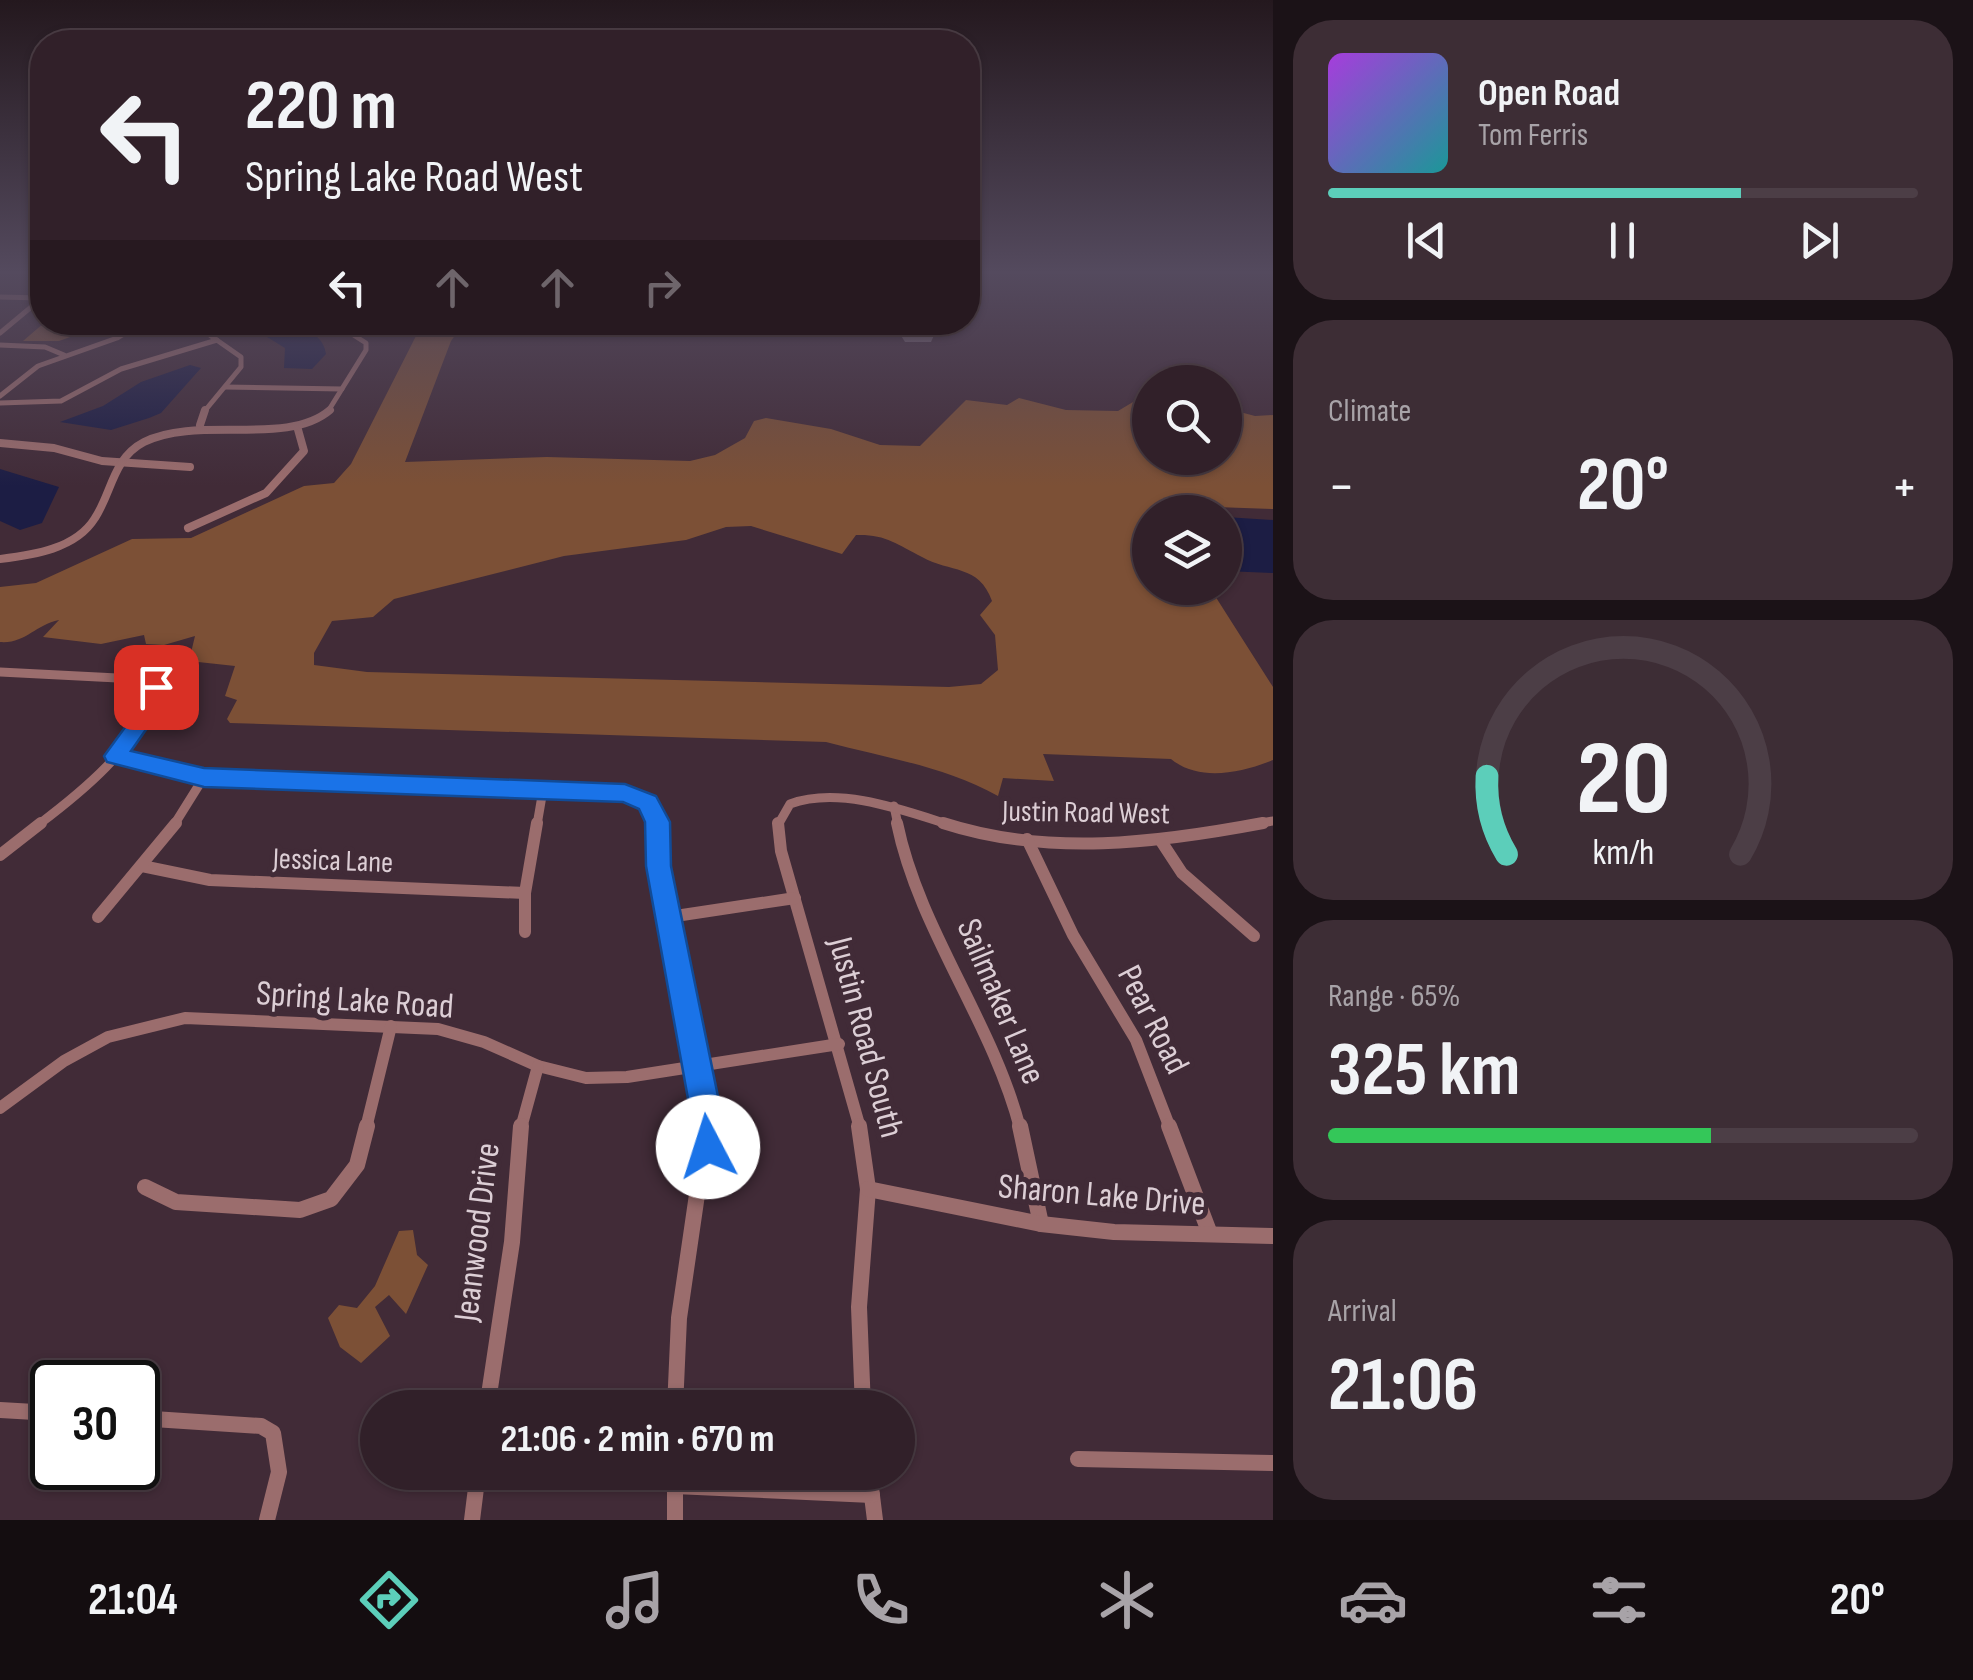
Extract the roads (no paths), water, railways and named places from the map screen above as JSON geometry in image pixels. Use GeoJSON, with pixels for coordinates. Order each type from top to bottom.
{"type":"FeatureCollection","features":[{"type":"Feature","properties":{"kind":"street"},"geometry":{"type":"LineString","coordinates":[[0,345],[45,347],[64,355]]}},
{"type":"Feature","properties":{"kind":"street"},"geometry":{"type":"LineString","coordinates":[[0,396],[24,375],[88,345]]}},
{"type":"Feature","properties":{"kind":"street"},"geometry":{"type":"LineString","coordinates":[[0,404],[60,401],[121,369],[201,345]]}},
{"type":"Feature","properties":{"kind":"street"},"geometry":{"type":"LineString","coordinates":[[200,426],[202,414],[244,362],[224,345]]}},
{"type":"Feature","properties":{"kind":"street"},"geometry":{"type":"LineString","coordinates":[[0,559],[41,551],[69,540],[92,524],[117,462],[162,434],[200,426],[297,426],[325,415],[366,345]]}},
{"type":"Feature","properties":{"kind":"street"},"geometry":{"type":"LineString","coordinates":[[225,387],[342,390]]}},
{"type":"Feature","properties":{"kind":"street"},"geometry":{"type":"LineString","coordinates":[[188,528],[266,495],[288,478],[304,451],[297,426]]}},
{"type":"Feature","properties":{"kind":"street"},"geometry":{"type":"LineString","coordinates":[[0,444],[36,445],[117,462],[190,467]]}},
{"type":"Feature","properties":{"kind":"street"},"geometry":{"type":"LineString","coordinates":[[0,672],[137,679],[156,687],[155,701],[115,756],[0,855]]}},
{"type":"Feature","properties":{"kind":"street"},"geometry":{"type":"LineString","coordinates":[[115,756],[204,778],[625,793],[648,802],[658,822],[658,866],[697,1064],[708,1147],[686,1259],[677,1390]]}},
{"type":"Feature","properties":{"kind":"street"},"geometry":{"type":"LineString","coordinates":[[98,917],[184,813],[204,778]]}},
{"type":"Feature","properties":{"kind":"street"},"geometry":{"type":"LineString","coordinates":[[525,932],[525,893],[543,790]]}},
{"type":"Feature","properties":{"kind":"street","name":"Justin Road West"},"geometry":{"type":"LineString","coordinates":[[784,809],[798,801],[848,800],[894,806],[994,837],[1027,839],[1161,841],[1273,821]]}},
{"type":"Feature","properties":{"kind":"street","name":"Sailmaker Lane"},"geometry":{"type":"LineString","coordinates":[[894,806],[908,863],[992,1042],[1015,1105],[1041,1224]]}},
{"type":"Feature","properties":{"kind":"street","name":"Justin Road South"},"geometry":{"type":"LineString","coordinates":[[784,809],[777,825],[795,898],[860,1117],[868,1189],[859,1307],[862,1390]]}},
{"type":"Feature","properties":{"kind":"street","name":"Pear Road"},"geometry":{"type":"LineString","coordinates":[[1027,839],[1073,935],[1136,1040],[1210,1234]]}},
{"type":"Feature","properties":{"kind":"street"},"geometry":{"type":"LineString","coordinates":[[1161,841],[1182,873],[1254,936]]}},
{"type":"Feature","properties":{"kind":"street","name":"Jessica Lane"},"geometry":{"type":"LineString","coordinates":[[142,866],[210,880],[525,893]]}},
{"type":"Feature","properties":{"kind":"street"},"geometry":{"type":"LineString","coordinates":[[669,916],[795,898]]}},
{"type":"Feature","properties":{"kind":"street","name":"Spring Lake Road"},"geometry":{"type":"LineString","coordinates":[[0,1108],[93,1042],[155,1020],[391,1026],[454,1032],[538,1066],[599,1078],[840,1044]]}},
{"type":"Feature","properties":{"kind":"street"},"geometry":{"type":"LineString","coordinates":[[146,1188],[176,1202],[300,1210],[331,1199],[357,1165],[391,1026]]}},
{"type":"Feature","properties":{"kind":"street","name":"Jeanwood Drive"},"geometry":{"type":"LineString","coordinates":[[490,1390],[512,1242],[521,1125],[538,1066]]}},
{"type":"Feature","properties":{"kind":"street","name":"Sharon Lake Drive"},"geometry":{"type":"LineString","coordinates":[[868,1189],[1041,1224],[1273,1236]]}},
{"type":"Feature","properties":{"kind":"street"},"geometry":{"type":"LineString","coordinates":[[0,1410],[30,1412]]}},
{"type":"Feature","properties":{"kind":"street"},"geometry":{"type":"LineString","coordinates":[[160,1419],[260,1426],[272,1433],[277,1443],[279,1472],[267,1520]]}},
{"type":"Feature","properties":{"kind":"street"},"geometry":{"type":"LineString","coordinates":[[1078,1458],[1273,1463]]}},
{"type":"Feature","properties":{"kind":"street"},"geometry":{"type":"LineString","coordinates":[[472,1520],[476,1490]]}},
{"type":"Feature","properties":{"kind":"street"},"geometry":{"type":"LineString","coordinates":[[675,1490],[675,1520]]}},
{"type":"Feature","properties":{"kind":"street"},"geometry":{"type":"LineString","coordinates":[[802,1490],[872,1496]]}},
{"type":"Feature","properties":{"kind":"street"},"geometry":{"type":"LineString","coordinates":[[871,1490],[875,1520]]}}]}
